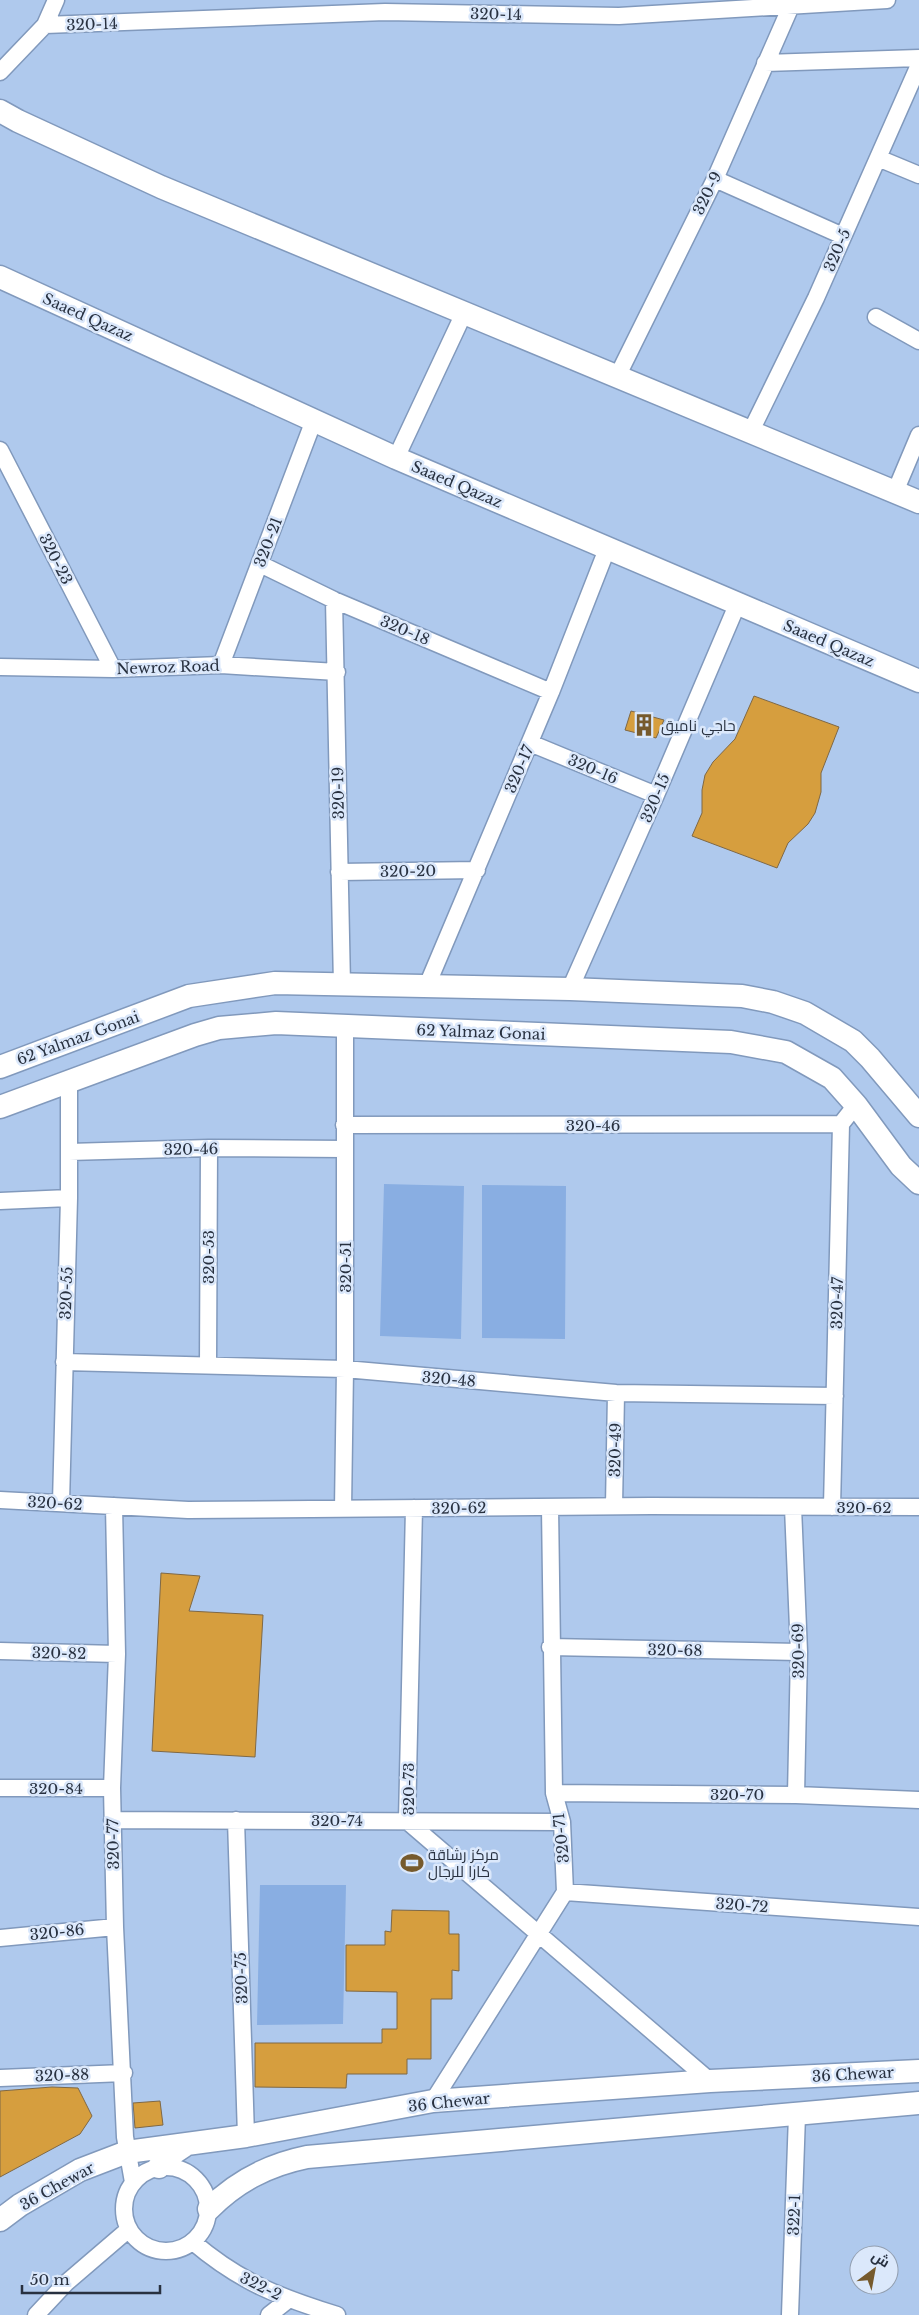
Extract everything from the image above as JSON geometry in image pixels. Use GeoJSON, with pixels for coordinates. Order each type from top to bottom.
{"type":"FeatureCollection","features":[{"type":"Feature","properties":{"kind":"street","name":"320-14"},"geometry":{"type":"LineString","coordinates":[[45,25],[384,6],[619,16],[662,6],[790,6],[887,0]]}},
{"type":"Feature","properties":{"kind":"street"},"geometry":{"type":"LineString","coordinates":[[0,72],[45,25],[52,1]]}},
{"type":"Feature","properties":{"kind":"street","name":"320-9"},"geometry":{"type":"LineString","coordinates":[[617,377],[715,179],[790,6]]}},
{"type":"Feature","properties":{"kind":"street"},"geometry":{"type":"LineString","coordinates":[[765,63],[919,58]]}},
{"type":"Feature","properties":{"kind":"street","name":"320-5"},"geometry":{"type":"LineString","coordinates":[[750,433],[816,298],[919,64]]}},
{"type":"Feature","properties":{"kind":"street"},"geometry":{"type":"LineString","coordinates":[[0,111],[160,187],[919,502]]}},
{"type":"Feature","properties":{"kind":"street"},"geometry":{"type":"LineString","coordinates":[[878,158],[919,175]]}},
{"type":"Feature","properties":{"kind":"street"},"geometry":{"type":"LineString","coordinates":[[715,179],[843,236]]}},
{"type":"Feature","properties":{"kind":"street","name":"Saaed Qazaz"},"geometry":{"type":"LineString","coordinates":[[0,277],[396,458],[919,681]]}},
{"type":"Feature","properties":{"kind":"street"},"geometry":{"type":"LineString","coordinates":[[396,458],[464,313]]}},
{"type":"Feature","properties":{"kind":"street"},"geometry":{"type":"LineString","coordinates":[[876,317],[919,341]]}},
{"type":"Feature","properties":{"kind":"street","name":"320-21"},"geometry":{"type":"LineString","coordinates":[[221,665],[314,420]]}},
{"type":"Feature","properties":{"kind":"street"},"geometry":{"type":"LineString","coordinates":[[895,492],[919,435]]}},
{"type":"Feature","properties":{"kind":"street","name":"320-23"},"geometry":{"type":"LineString","coordinates":[[0,450],[113,669]]}},
{"type":"Feature","properties":{"kind":"street","name":"320-17"},"geometry":{"type":"LineString","coordinates":[[426,988],[530,743],[607,549]]}},
{"type":"Feature","properties":{"kind":"street","name":"320-18"},"geometry":{"type":"LineString","coordinates":[[260,564],[334,600],[551,692]]}},
{"type":"Feature","properties":{"kind":"street","name":"320-19"},"geometry":{"type":"LineString","coordinates":[[334,600],[337,672],[342,985]]}},
{"type":"Feature","properties":{"kind":"street","name":"320-15"},"geometry":{"type":"LineString","coordinates":[[570,990],[737,605]]}},
{"type":"Feature","properties":{"kind":"street","name":"Newroz Road"},"geometry":{"type":"LineString","coordinates":[[0,667],[113,669],[221,665],[337,672]]}},
{"type":"Feature","properties":{"kind":"street","name":"320-16"},"geometry":{"type":"LineString","coordinates":[[530,743],[656,795]]}},
{"type":"Feature","properties":{"kind":"street","name":"320-20"},"geometry":{"type":"LineString","coordinates":[[339,872],[477,870]]}},
{"type":"Feature","properties":{"kind":"street","name":"62 Yalmaz Gonai"},"geometry":{"type":"LineString","coordinates":[[0,1067],[189,996],[275,983],[742,996],[773,1002],[804,1013],[853,1041],[870,1058],[919,1116]]}},
{"type":"Feature","properties":{"kind":"street","name":"62 Yalmaz Gonai"},"geometry":{"type":"LineString","coordinates":[[0,1107],[220,1028],[276,1023],[721,1042],[760,1046],[786,1052],[809,1063],[832,1078],[856,1105],[901,1166],[919,1183]]}},
{"type":"Feature","properties":{"kind":"street"},"geometry":{"type":"LineString","coordinates":[[113,1025],[128,1060]]}},
{"type":"Feature","properties":{"kind":"street","name":"320-51"},"geometry":{"type":"LineString","coordinates":[[343,1509],[345,1026]]}},
{"type":"Feature","properties":{"kind":"street","name":"320-55"},"geometry":{"type":"LineString","coordinates":[[61,1504],[69,1198],[69,1082]]}},
{"type":"Feature","properties":{"kind":"street"},"geometry":{"type":"LineString","coordinates":[[841,1124],[856,1105]]}},
{"type":"Feature","properties":{"kind":"street","name":"320-46"},"geometry":{"type":"LineString","coordinates":[[344,1125],[841,1124]]}},
{"type":"Feature","properties":{"kind":"street","name":"320-47"},"geometry":{"type":"LineString","coordinates":[[832,1507],[841,1124]]}},
{"type":"Feature","properties":{"kind":"street","name":"320-46"},"geometry":{"type":"LineString","coordinates":[[69,1152],[209,1148],[344,1149]]}},
{"type":"Feature","properties":{"kind":"street","name":"320-53"},"geometry":{"type":"LineString","coordinates":[[208,1365],[209,1148]]}},
{"type":"Feature","properties":{"kind":"street"},"geometry":{"type":"LineString","coordinates":[[0,1201],[69,1198]]}},
{"type":"Feature","properties":{"kind":"street","name":"320-48"},"geometry":{"type":"LineString","coordinates":[[64,1362],[345,1370],[616,1393],[835,1396]]}},
{"type":"Feature","properties":{"kind":"street","name":"320-49"},"geometry":{"type":"LineString","coordinates":[[614,1506],[616,1393]]}},
{"type":"Feature","properties":{"kind":"street","name":"320-62"},"geometry":{"type":"LineString","coordinates":[[0,1500],[188,1510],[614,1506],[919,1507]]}},
{"type":"Feature","properties":{"kind":"street","name":"320-77"},"geometry":{"type":"LineString","coordinates":[[114,1506],[117,1654],[112,1820],[115,1927],[127,2152],[133,2182]]}},
{"type":"Feature","properties":{"kind":"street","name":"320-69"},"geometry":{"type":"LineString","coordinates":[[794,1506],[799,1652],[796,1795]]}},
{"type":"Feature","properties":{"kind":"street","name":"320-71"},"geometry":{"type":"LineString","coordinates":[[550,1507],[550,1647],[554,1793],[562,1822],[565,1892]]}},
{"type":"Feature","properties":{"kind":"street","name":"320-73"},"geometry":{"type":"LineString","coordinates":[[414,1508],[406,1821],[540,1934],[710,2082]]}},
{"type":"Feature","properties":{"kind":"street","name":"320-68"},"geometry":{"type":"LineString","coordinates":[[550,1647],[799,1652]]}},
{"type":"Feature","properties":{"kind":"street","name":"320-82"},"geometry":{"type":"LineString","coordinates":[[0,1651],[117,1654]]}},
{"type":"Feature","properties":{"kind":"street","name":"320-84"},"geometry":{"type":"LineString","coordinates":[[0,1788],[112,1788]]}},
{"type":"Feature","properties":{"kind":"street","name":"320-70"},"geometry":{"type":"LineString","coordinates":[[554,1793],[796,1795],[919,1800]]}},
{"type":"Feature","properties":{"kind":"street","name":"320-74"},"geometry":{"type":"LineString","coordinates":[[112,1820],[562,1822]]}},
{"type":"Feature","properties":{"kind":"street","name":"320-75"},"geometry":{"type":"LineString","coordinates":[[236,1820],[246,2136]]}},
{"type":"Feature","properties":{"kind":"street"},"geometry":{"type":"LineString","coordinates":[[433,2102],[565,1892]]}},
{"type":"Feature","properties":{"kind":"street","name":"320-72"},"geometry":{"type":"LineString","coordinates":[[565,1892],[919,1917]]}},
{"type":"Feature","properties":{"kind":"street","name":"320-86"},"geometry":{"type":"LineString","coordinates":[[0,1938],[115,1927]]}},
{"type":"Feature","properties":{"kind":"street","name":"36 Chewar"},"geometry":{"type":"LineString","coordinates":[[0,2220],[20,2205],[80,2170],[127,2152],[246,2136],[433,2102],[710,2082],[919,2071]]}},
{"type":"Feature","properties":{"kind":"street","name":"320-88"},"geometry":{"type":"LineString","coordinates":[[0,2078],[124,2073]]}},
{"type":"Feature","properties":{"kind":"street"},"geometry":{"type":"LineString","coordinates":[[209,2209],[222,2196],[253,2174],[279,2164],[307,2157],[919,2103]]}},
{"type":"Feature","properties":{"kind":"street","name":"322-1"},"geometry":{"type":"LineString","coordinates":[[790,2315],[797,2115]]}},
{"type":"Feature","properties":{"kind":"street"},"geometry":{"type":"LineString","coordinates":[[159,2167],[172,2154],[187,2144]]}},
{"type":"Feature","properties":{"kind":"street"},"geometry":{"type":"LineString","coordinates":[[159,2167],[174,2167],[187,2172],[199,2181],[206,2194],[209,2209],[202,2233],[193,2242],[182,2248],[170,2251],[158,2250],[142,2242],[129,2229],[124,2205],[127,2192],[133,2182],[145,2172],[159,2167]]}},
{"type":"Feature","properties":{"kind":"street"},"geometry":{"type":"LineString","coordinates":[[36,2315],[66,2283],[129,2229]]}},
{"type":"Feature","properties":{"kind":"street","name":"322-2"},"geometry":{"type":"LineString","coordinates":[[193,2242],[237,2276],[262,2289],[288,2300],[337,2315]]}},
{"type":"Feature","properties":{"kind":"street"},"geometry":{"type":"LineString","coordinates":[[269,2315],[288,2300]]}},
{"type":"Feature","properties":{"kind":"shaded area"},"geometry":{"type":"Polygon","coordinates":[[[384,1184],[464,1186],[461,1339],[380,1336],[384,1184]]]}},
{"type":"Feature","properties":{"kind":"shaded area"},"geometry":{"type":"Polygon","coordinates":[[[482,1185],[566,1186],[565,1339],[482,1338],[482,1185]]]}},
{"type":"Feature","properties":{"kind":"shaded area"},"geometry":{"type":"Polygon","coordinates":[[[260,1885],[346,1885],[343,2024],[257,2025],[260,1885]]]}},
{"type":"Feature","properties":{"kind":"building"},"geometry":{"type":"Polygon","coordinates":[[[754,696],[839,727],[821,773],[821,792],[815,813],[808,824],[788,843],[777,868],[692,836],[702,813],[702,790],[705,775],[713,762],[735,739],[754,696]]]}},
{"type":"Feature","properties":{"kind":"building","name":"حاجي ناميق"},"geometry":{"type":"Polygon","coordinates":[[[631,711],[664,720],[656,738],[625,730],[631,711]]]}},
{"type":"Feature","properties":{"kind":"building"},"geometry":{"type":"Polygon","coordinates":[[[161,1573],[200,1576],[189,1611],[263,1615],[255,1757],[152,1751],[161,1573]]]}},
{"type":"Feature","properties":{"kind":"building"},"geometry":{"type":"Polygon","coordinates":[[[392,1910],[449,1911],[449,1934],[459,1934],[459,1971],[452,1970],[452,1999],[431,1999],[431,2059],[407,2059],[407,2074],[347,2074],[346,2088],[255,2087],[255,2043],[382,2043],[382,2029],[397,2029],[397,1992],[346,1991],[346,1945],[385,1945],[385,1931],[391,1932],[392,1910]]]}},
{"type":"Feature","properties":{"kind":"building"},"geometry":{"type":"Polygon","coordinates":[[[52,2087],[78,2088],[92,2116],[80,2134],[0,2177],[0,2091],[52,2087]]]}},
{"type":"Feature","properties":{"kind":"building"},"geometry":{"type":"Polygon","coordinates":[[[160,2101],[163,2125],[135,2128],[133,2103],[160,2101]]]}},
{"type":"Feature","properties":{"kind":"place","name":"حاجي ناميق"},"geometry":{"type":"Point","coordinates":[644,725]}},
{"type":"Feature","properties":{"kind":"place","name":"مركز رشاقة كارا للرجال"},"geometry":{"type":"Point","coordinates":[412,1863]}}]}
